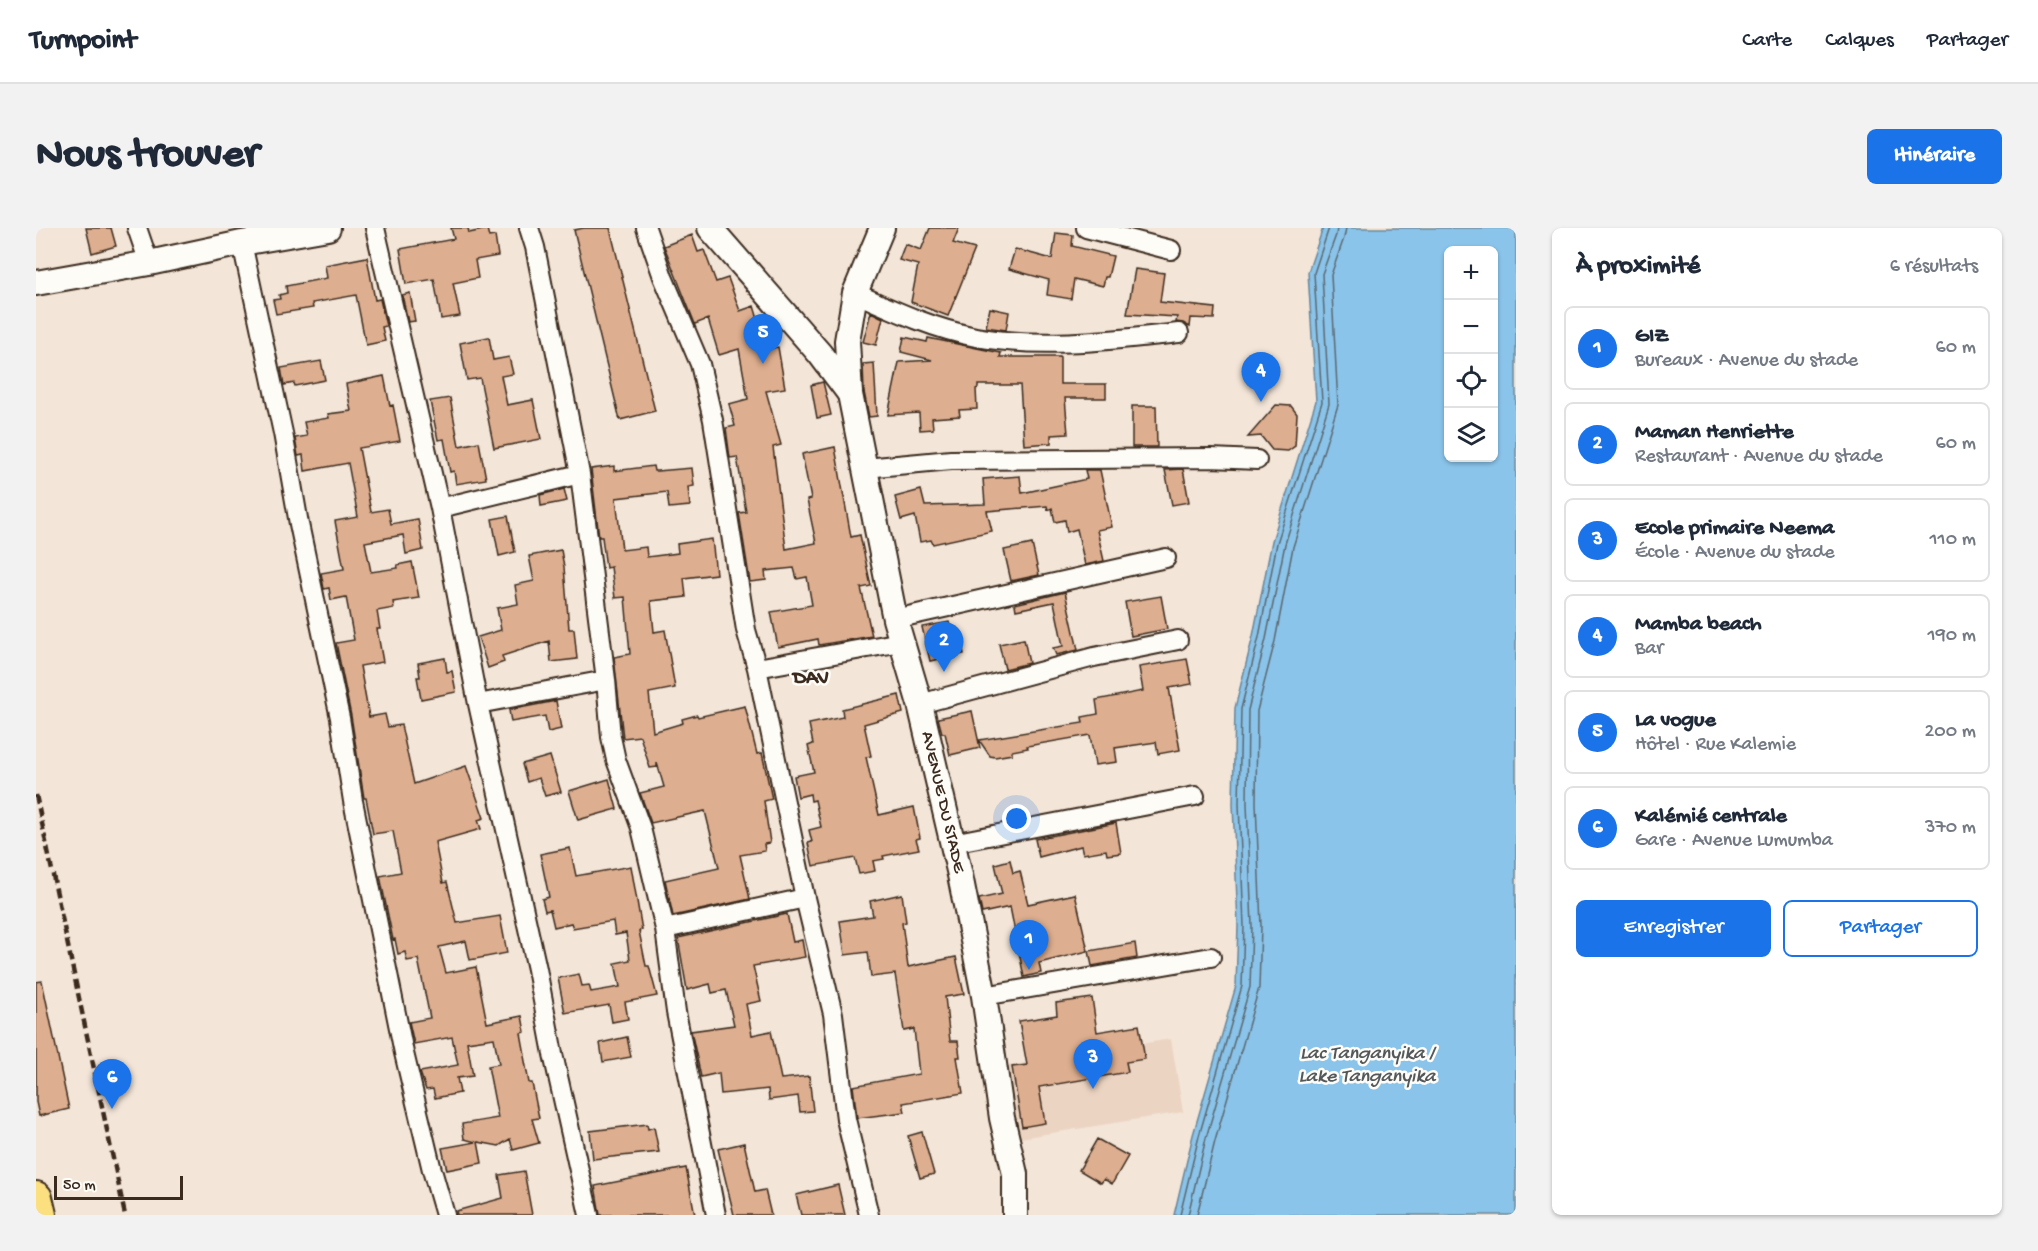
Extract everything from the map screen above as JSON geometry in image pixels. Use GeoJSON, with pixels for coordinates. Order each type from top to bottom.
{"type":"FeatureCollection","features":[{"type":"Feature","properties":{"kind":"highway"},"geometry":{"type":"LineString","coordinates":[[36,1198],[40,1215]]}},
{"type":"Feature","properties":{"kind":"street"},"geometry":{"type":"LineString","coordinates":[[137,228],[149,263]]}},
{"type":"Feature","properties":{"kind":"street"},"geometry":{"type":"LineString","coordinates":[[36,282],[149,263],[242,243],[271,233],[328,228]]}},
{"type":"Feature","properties":{"kind":"street"},"geometry":{"type":"LineString","coordinates":[[375,228],[440,508],[478,704],[589,1215]]}},
{"type":"Feature","properties":{"kind":"street"},"geometry":{"type":"LineString","coordinates":[[529,228],[535,247],[580,474],[615,760],[641,828],[665,929],[676,1012],[716,1215]]}},
{"type":"Feature","properties":{"kind":"street"},"geometry":{"type":"LineString","coordinates":[[646,228],[663,277],[700,364],[713,420],[747,630],[805,898],[833,1014],[846,1119],[868,1215]]}},
{"type":"Feature","properties":{"kind":"street"},"geometry":{"type":"LineString","coordinates":[[710,228],[820,354],[850,394]]}},
{"type":"Feature","properties":{"kind":"street","name":"AVENUE DU STADE"},"geometry":{"type":"LineString","coordinates":[[882,228],[855,293],[847,341],[850,394],[898,630],[920,704],[984,996],[1002,1118],[1015,1174],[1015,1215]]}},
{"type":"Feature","properties":{"kind":"street"},"geometry":{"type":"LineString","coordinates":[[1086,228],[1171,250]]}},
{"type":"Feature","properties":{"kind":"street"},"geometry":{"type":"LineString","coordinates":[[242,243],[283,433],[404,1053],[445,1215]]}},
{"type":"Feature","properties":{"kind":"street"},"geometry":{"type":"LineString","coordinates":[[855,293],[916,321],[976,337],[1030,343],[1098,341],[1179,333]]}},
{"type":"Feature","properties":{"kind":"street"},"geometry":{"type":"LineString","coordinates":[[866,468],[951,460],[1199,458],[1257,460]]}},
{"type":"Feature","properties":{"kind":"street"},"geometry":{"type":"LineString","coordinates":[[440,508],[580,474]]}},
{"type":"Feature","properties":{"kind":"street"},"geometry":{"type":"LineString","coordinates":[[757,668],[1166,558]]}},
{"type":"Feature","properties":{"kind":"street"},"geometry":{"type":"LineString","coordinates":[[920,704],[1094,657],[1178,640]]}},
{"type":"Feature","properties":{"kind":"street"},"geometry":{"type":"LineString","coordinates":[[478,704],[606,680]]}},
{"type":"Feature","properties":{"kind":"street"},"geometry":{"type":"LineString","coordinates":[[952,843],[1195,795]]}},
{"type":"Feature","properties":{"kind":"street"},"geometry":{"type":"LineString","coordinates":[[665,929],[805,898]]}},
{"type":"Feature","properties":{"kind":"street"},"geometry":{"type":"LineString","coordinates":[[984,996],[1211,957]]}},
{"type":"Feature","properties":{"kind":"shaded area"},"geometry":{"type":"Polygon","coordinates":[[[1171,1039],[1183,1112],[1014,1139],[1002,1067],[1171,1039]]]}},
{"type":"Feature","properties":{"kind":"water","name":"Lac Tanganyika / Lake Tanganyika"},"geometry":{"type":"Polygon","coordinates":[[[1323,228],[1516,228],[1516,1215],[1174,1215],[1193,1135],[1236,986],[1238,926],[1233,804],[1235,708],[1253,636],[1272,541],[1316,401],[1308,272],[1323,228]]]}},
{"type":"Feature","properties":{"kind":"building"},"geometry":{"type":"Polygon","coordinates":[[[86,228],[111,228],[116,246],[92,253],[86,228]]]}},
{"type":"Feature","properties":{"kind":"building"},"geometry":{"type":"Polygon","coordinates":[[[451,228],[468,228],[469,233],[487,229],[489,237],[495,236],[498,256],[475,260],[478,278],[453,283],[460,316],[441,319],[434,279],[406,284],[400,249],[454,239],[451,228]]]}},
{"type":"Feature","properties":{"kind":"building"},"geometry":{"type":"Polygon","coordinates":[[[610,228],[655,411],[620,420],[574,230],[610,228]]]}},
{"type":"Feature","properties":{"kind":"building"},"geometry":{"type":"Polygon","coordinates":[[[930,228],[959,228],[953,243],[975,249],[948,316],[911,302],[918,265],[899,260],[905,244],[921,250],[930,228]]]}},
{"type":"Feature","properties":{"kind":"building"},"geometry":{"type":"Polygon","coordinates":[[[1056,233],[1073,235],[1072,246],[1113,256],[1108,277],[1105,277],[1103,286],[1074,279],[1071,299],[1047,295],[1049,280],[1009,269],[1015,249],[1052,259],[1056,233]]]}},
{"type":"Feature","properties":{"kind":"building"},"geometry":{"type":"Polygon","coordinates":[[[692,235],[698,252],[704,250],[716,282],[728,278],[740,311],[754,306],[767,349],[778,347],[785,388],[766,391],[781,445],[773,447],[786,549],[816,543],[807,500],[811,499],[802,454],[835,447],[851,537],[860,535],[871,586],[861,588],[872,636],[819,645],[818,639],[778,647],[771,612],[812,605],[807,577],[797,579],[794,568],[765,571],[766,580],[750,582],[739,513],[746,512],[737,457],[730,458],[726,428],[735,426],[729,404],[748,399],[739,349],[719,355],[708,319],[695,324],[664,246],[692,235]]]}},
{"type":"Feature","properties":{"kind":"building"},"geometry":{"type":"Polygon","coordinates":[[[367,257],[375,300],[380,299],[386,326],[382,327],[385,341],[366,345],[356,295],[312,303],[313,308],[276,314],[273,300],[280,299],[279,295],[287,293],[286,286],[327,278],[325,265],[367,257]]]}},
{"type":"Feature","properties":{"kind":"building"},"geometry":{"type":"Polygon","coordinates":[[[1135,269],[1164,273],[1160,302],[1215,308],[1214,319],[1191,318],[1190,327],[1176,322],[1177,317],[1127,314],[1135,269]]]}},
{"type":"Feature","properties":{"kind":"building"},"geometry":{"type":"Polygon","coordinates":[[[410,293],[415,321],[408,322],[402,295],[410,293]]]}},
{"type":"Feature","properties":{"kind":"building"},"geometry":{"type":"Polygon","coordinates":[[[990,308],[1009,312],[1006,330],[986,327],[990,308]]]}},
{"type":"Feature","properties":{"kind":"building"},"geometry":{"type":"Polygon","coordinates":[[[871,312],[883,318],[876,345],[863,342],[871,312]]]}},
{"type":"Feature","properties":{"kind":"building"},"geometry":{"type":"Polygon","coordinates":[[[489,337],[493,360],[509,357],[513,374],[501,376],[507,405],[533,400],[541,439],[494,448],[480,378],[467,380],[460,343],[489,337]]]}},
{"type":"Feature","properties":{"kind":"building"},"geometry":{"type":"Polygon","coordinates":[[[904,337],[927,342],[928,338],[1001,353],[1000,357],[1060,357],[1060,384],[1106,384],[1106,398],[1065,398],[1068,434],[1051,435],[1051,443],[1024,445],[1020,385],[978,385],[976,389],[977,409],[959,410],[960,416],[932,418],[933,429],[920,430],[919,413],[888,415],[899,362],[932,360],[901,352],[904,337]]]}},
{"type":"Feature","properties":{"kind":"building"},"geometry":{"type":"Polygon","coordinates":[[[321,361],[325,380],[295,386],[294,383],[284,385],[281,368],[321,361]]]}},
{"type":"Feature","properties":{"kind":"building"},"geometry":{"type":"Polygon","coordinates":[[[874,363],[877,416],[869,417],[864,392],[863,364],[874,363]]]}},
{"type":"Feature","properties":{"kind":"building"},"geometry":{"type":"Polygon","coordinates":[[[384,376],[390,406],[393,405],[400,441],[359,448],[371,512],[388,509],[391,524],[418,519],[423,550],[406,554],[403,535],[365,542],[371,572],[398,568],[397,565],[412,562],[419,598],[393,602],[394,608],[377,611],[380,629],[377,629],[383,662],[360,666],[369,717],[385,714],[388,727],[401,725],[414,784],[466,766],[484,818],[478,820],[481,829],[435,842],[443,883],[447,882],[457,923],[500,916],[507,953],[470,960],[466,941],[439,947],[446,973],[476,967],[487,1023],[522,1016],[525,1032],[521,1033],[524,1056],[539,1118],[532,1119],[539,1143],[513,1150],[510,1139],[499,1146],[478,1142],[482,1163],[447,1170],[442,1148],[476,1142],[464,1139],[462,1124],[498,1118],[488,1066],[499,1064],[494,1038],[467,1042],[473,1076],[457,1078],[460,1093],[435,1098],[433,1089],[426,1090],[420,1072],[458,1065],[452,1037],[414,1044],[409,1022],[430,1018],[418,959],[407,961],[405,952],[398,954],[395,939],[393,940],[380,876],[401,872],[393,831],[373,834],[366,798],[364,798],[336,643],[354,640],[346,597],[331,600],[329,588],[324,589],[321,573],[344,569],[335,521],[358,517],[348,463],[305,471],[303,455],[298,456],[295,438],[307,436],[304,422],[329,418],[328,414],[351,411],[346,384],[384,376]]]}},
{"type":"Feature","properties":{"kind":"building"},"geometry":{"type":"Polygon","coordinates":[[[823,382],[831,415],[817,418],[811,385],[823,382]]]}},
{"type":"Feature","properties":{"kind":"building"},"geometry":{"type":"Polygon","coordinates":[[[450,398],[459,446],[479,442],[486,479],[456,484],[454,471],[450,472],[444,439],[438,440],[430,401],[450,398]]]}},
{"type":"Feature","properties":{"kind":"building"},"geometry":{"type":"Polygon","coordinates":[[[1276,405],[1291,406],[1297,414],[1295,446],[1288,451],[1272,450],[1261,436],[1248,437],[1276,405]]]}},
{"type":"Feature","properties":{"kind":"building"},"geometry":{"type":"Polygon","coordinates":[[[1132,406],[1156,406],[1157,447],[1132,447],[1132,406]]]}},
{"type":"Feature","properties":{"kind":"building"},"geometry":{"type":"Polygon","coordinates":[[[614,466],[614,471],[653,466],[654,471],[692,468],[694,486],[688,487],[690,506],[669,508],[667,492],[616,498],[622,550],[646,547],[647,557],[678,553],[677,544],[712,539],[716,574],[684,578],[686,597],[651,601],[654,632],[665,630],[675,688],[649,693],[653,732],[683,723],[682,719],[745,706],[757,754],[762,753],[772,799],[764,801],[770,843],[764,844],[765,851],[740,855],[750,899],[673,916],[665,880],[719,868],[705,811],[651,823],[640,793],[664,787],[657,763],[657,767],[650,768],[640,736],[623,738],[614,657],[630,654],[625,597],[615,598],[611,567],[606,568],[602,537],[599,537],[591,469],[614,466]]]}},
{"type":"Feature","properties":{"kind":"building"},"geometry":{"type":"Polygon","coordinates":[[[1183,469],[1189,502],[1172,505],[1165,470],[1183,469]]]}},
{"type":"Feature","properties":{"kind":"building"},"geometry":{"type":"Polygon","coordinates":[[[1085,470],[1100,470],[1112,527],[1097,530],[1104,561],[1085,565],[1077,529],[1067,532],[1065,520],[1055,522],[1052,508],[1048,510],[1047,506],[987,511],[992,531],[933,544],[931,540],[920,542],[915,516],[901,520],[895,497],[921,490],[925,506],[985,504],[983,479],[1020,476],[1022,493],[1087,479],[1085,470]]]}},
{"type":"Feature","properties":{"kind":"building"},"geometry":{"type":"Polygon","coordinates":[[[564,489],[567,501],[541,506],[540,495],[564,489]]]}},
{"type":"Feature","properties":{"kind":"building"},"geometry":{"type":"Polygon","coordinates":[[[508,516],[515,552],[499,556],[492,519],[508,516]]]}},
{"type":"Feature","properties":{"kind":"building"},"geometry":{"type":"Polygon","coordinates":[[[1032,544],[1039,575],[1011,581],[1004,550],[1032,544]]]}},
{"type":"Feature","properties":{"kind":"building"},"geometry":{"type":"Polygon","coordinates":[[[561,550],[569,629],[574,629],[577,659],[551,662],[549,641],[502,656],[504,662],[488,668],[478,637],[501,630],[497,608],[518,604],[515,585],[534,581],[529,556],[561,550]]]}},
{"type":"Feature","properties":{"kind":"building"},"geometry":{"type":"Polygon","coordinates":[[[1065,592],[1078,650],[1056,655],[1053,648],[1063,646],[1054,602],[1016,610],[1015,604],[1065,592]]]}},
{"type":"Feature","properties":{"kind":"building"},"geometry":{"type":"Polygon","coordinates":[[[1161,596],[1167,629],[1131,636],[1125,602],[1161,596]]]}},
{"type":"Feature","properties":{"kind":"building"},"geometry":{"type":"Polygon","coordinates":[[[949,622],[952,634],[959,632],[964,654],[930,661],[922,627],[949,622]]]}},
{"type":"Feature","properties":{"kind":"building"},"geometry":{"type":"Polygon","coordinates":[[[1024,639],[1029,663],[1005,669],[999,644],[1024,639]]]}},
{"type":"Feature","properties":{"kind":"building"},"geometry":{"type":"Polygon","coordinates":[[[445,658],[447,672],[452,671],[456,692],[421,699],[417,677],[420,677],[418,663],[445,658]]]}},
{"type":"Feature","properties":{"kind":"building"},"geometry":{"type":"Polygon","coordinates":[[[1187,659],[1192,684],[1169,688],[1180,750],[1158,754],[1156,742],[1115,748],[1117,762],[1095,765],[1090,735],[1027,746],[1028,748],[1012,751],[1012,754],[995,757],[990,756],[979,740],[1083,723],[1082,717],[1098,714],[1096,700],[1143,691],[1139,667],[1187,659]]]}},
{"type":"Feature","properties":{"kind":"building"},"geometry":{"type":"Polygon","coordinates":[[[899,695],[903,713],[864,724],[871,756],[866,757],[879,815],[914,807],[920,838],[916,839],[919,849],[883,856],[884,859],[873,861],[875,871],[859,874],[855,858],[813,866],[808,843],[812,842],[809,830],[821,827],[815,800],[811,801],[810,794],[798,797],[794,776],[814,772],[808,746],[813,744],[809,724],[843,717],[842,709],[899,695]]]}},
{"type":"Feature","properties":{"kind":"building"},"geometry":{"type":"Polygon","coordinates":[[[556,701],[561,729],[548,732],[545,716],[511,722],[509,710],[556,701]]]}},
{"type":"Feature","properties":{"kind":"building"},"geometry":{"type":"Polygon","coordinates":[[[972,711],[980,748],[950,755],[945,733],[942,733],[938,718],[972,711]]]}},
{"type":"Feature","properties":{"kind":"building"},"geometry":{"type":"Polygon","coordinates":[[[550,756],[561,792],[545,796],[539,778],[527,782],[522,764],[550,756]]]}},
{"type":"Feature","properties":{"kind":"building"},"geometry":{"type":"Polygon","coordinates":[[[609,779],[617,809],[578,820],[569,791],[609,779]]]}},
{"type":"Feature","properties":{"kind":"building"},"geometry":{"type":"Polygon","coordinates":[[[1116,823],[1121,853],[1107,855],[1106,850],[1083,854],[1081,846],[1039,857],[1035,839],[1116,823]]]}},
{"type":"Feature","properties":{"kind":"building"},"geometry":{"type":"Polygon","coordinates":[[[570,848],[576,876],[631,866],[646,966],[649,966],[657,996],[625,1002],[628,1019],[612,1022],[609,1005],[565,1013],[558,978],[579,974],[582,986],[589,985],[591,992],[620,987],[615,963],[630,960],[626,933],[615,935],[613,921],[573,928],[571,923],[554,927],[550,910],[545,911],[542,899],[549,897],[540,854],[570,848]]]}},
{"type":"Feature","properties":{"kind":"building"},"geometry":{"type":"Polygon","coordinates":[[[1010,860],[1013,873],[1020,871],[1028,904],[1075,894],[1088,951],[1039,963],[1041,973],[1024,977],[1010,907],[982,913],[979,899],[1002,894],[995,864],[1010,860]]]}},
{"type":"Feature","properties":{"kind":"building"},"geometry":{"type":"Polygon","coordinates":[[[902,894],[906,922],[902,923],[908,967],[956,957],[964,994],[945,997],[950,1041],[958,1041],[960,1057],[957,1057],[963,1093],[903,1103],[905,1112],[857,1118],[853,1086],[919,1074],[914,1029],[904,1031],[895,974],[871,977],[868,952],[845,955],[840,921],[873,916],[870,901],[902,894]]]}},
{"type":"Feature","properties":{"kind":"building"},"geometry":{"type":"Polygon","coordinates":[[[787,914],[793,942],[802,940],[805,957],[753,966],[761,1001],[746,1004],[752,1035],[771,1031],[781,1079],[809,1076],[813,1111],[800,1112],[798,1096],[769,1100],[768,1089],[721,1094],[719,1073],[701,1077],[691,1031],[734,1025],[726,990],[712,993],[710,984],[687,990],[678,938],[787,914]]]}},
{"type":"Feature","properties":{"kind":"building"},"geometry":{"type":"Polygon","coordinates":[[[1135,943],[1137,958],[1092,966],[1089,951],[1135,943]]]}},
{"type":"Feature","properties":{"kind":"building"},"geometry":{"type":"Polygon","coordinates":[[[42,981],[69,1109],[39,1116],[36,1102],[36,982],[42,981]]]}},
{"type":"Feature","properties":{"kind":"building"},"geometry":{"type":"Polygon","coordinates":[[[1092,998],[1097,1032],[1139,1025],[1145,1059],[1126,1062],[1128,1072],[1039,1087],[1045,1123],[1022,1127],[1012,1067],[1027,1065],[1019,1021],[1057,1015],[1056,1003],[1092,998]]]}},
{"type":"Feature","properties":{"kind":"building"},"geometry":{"type":"Polygon","coordinates":[[[627,1037],[631,1057],[603,1062],[600,1043],[627,1037]]]}},
{"type":"Feature","properties":{"kind":"building"},"geometry":{"type":"Polygon","coordinates":[[[647,1124],[648,1129],[654,1127],[659,1152],[593,1159],[590,1131],[647,1124]]]}},
{"type":"Feature","properties":{"kind":"building"},"geometry":{"type":"Polygon","coordinates":[[[922,1132],[934,1174],[920,1178],[908,1136],[922,1132]]]}},
{"type":"Feature","properties":{"kind":"building"},"geometry":{"type":"Polygon","coordinates":[[[1097,1139],[1128,1156],[1112,1184],[1104,1179],[1101,1183],[1079,1170],[1097,1139]]]}},
{"type":"Feature","properties":{"kind":"building"},"geometry":{"type":"Polygon","coordinates":[[[744,1143],[755,1192],[765,1190],[771,1215],[734,1215],[718,1149],[744,1143]]]}},
{"type":"Feature","properties":{"kind":"building"},"geometry":{"type":"Polygon","coordinates":[[[686,1168],[695,1215],[600,1215],[595,1186],[686,1168]]]}},
{"type":"Feature","properties":{"kind":"building"},"geometry":{"type":"Polygon","coordinates":[[[524,1171],[532,1215],[457,1215],[456,1211],[503,1198],[499,1175],[524,1171]]]}},
{"type":"Feature","properties":{"kind":"building"},"geometry":{"type":"Polygon","coordinates":[[[838,1185],[845,1215],[801,1215],[796,1195],[838,1185]]]}},
{"type":"Feature","properties":{"kind":"railway"},"geometry":{"type":"LineString","coordinates":[[36,795],[125,1215]]}},
{"type":"Feature","properties":{"kind":"place","name":"La vogue"},"geometry":{"type":"Point","coordinates":[763,364]}},
{"type":"Feature","properties":{"kind":"place","name":"Mamba beach"},"geometry":{"type":"Point","coordinates":[1261,402]}},
{"type":"Feature","properties":{"kind":"place","name":"Maman Henriette"},"geometry":{"type":"Point","coordinates":[944,672]}},
{"type":"Feature","properties":{"kind":"place","name":"GIZ"},"geometry":{"type":"Point","coordinates":[1029,970]}},
{"type":"Feature","properties":{"kind":"place","name":"Ecole primaire Neema"},"geometry":{"type":"Point","coordinates":[1093,1089]}},
{"type":"Feature","properties":{"kind":"place","name":"Kalémié centrale"},"geometry":{"type":"Point","coordinates":[112,1109]}},
{"type":"Feature","properties":{"kind":"district","name":"DAV"},"geometry":{"type":"Point","coordinates":[811,679]}}]}
